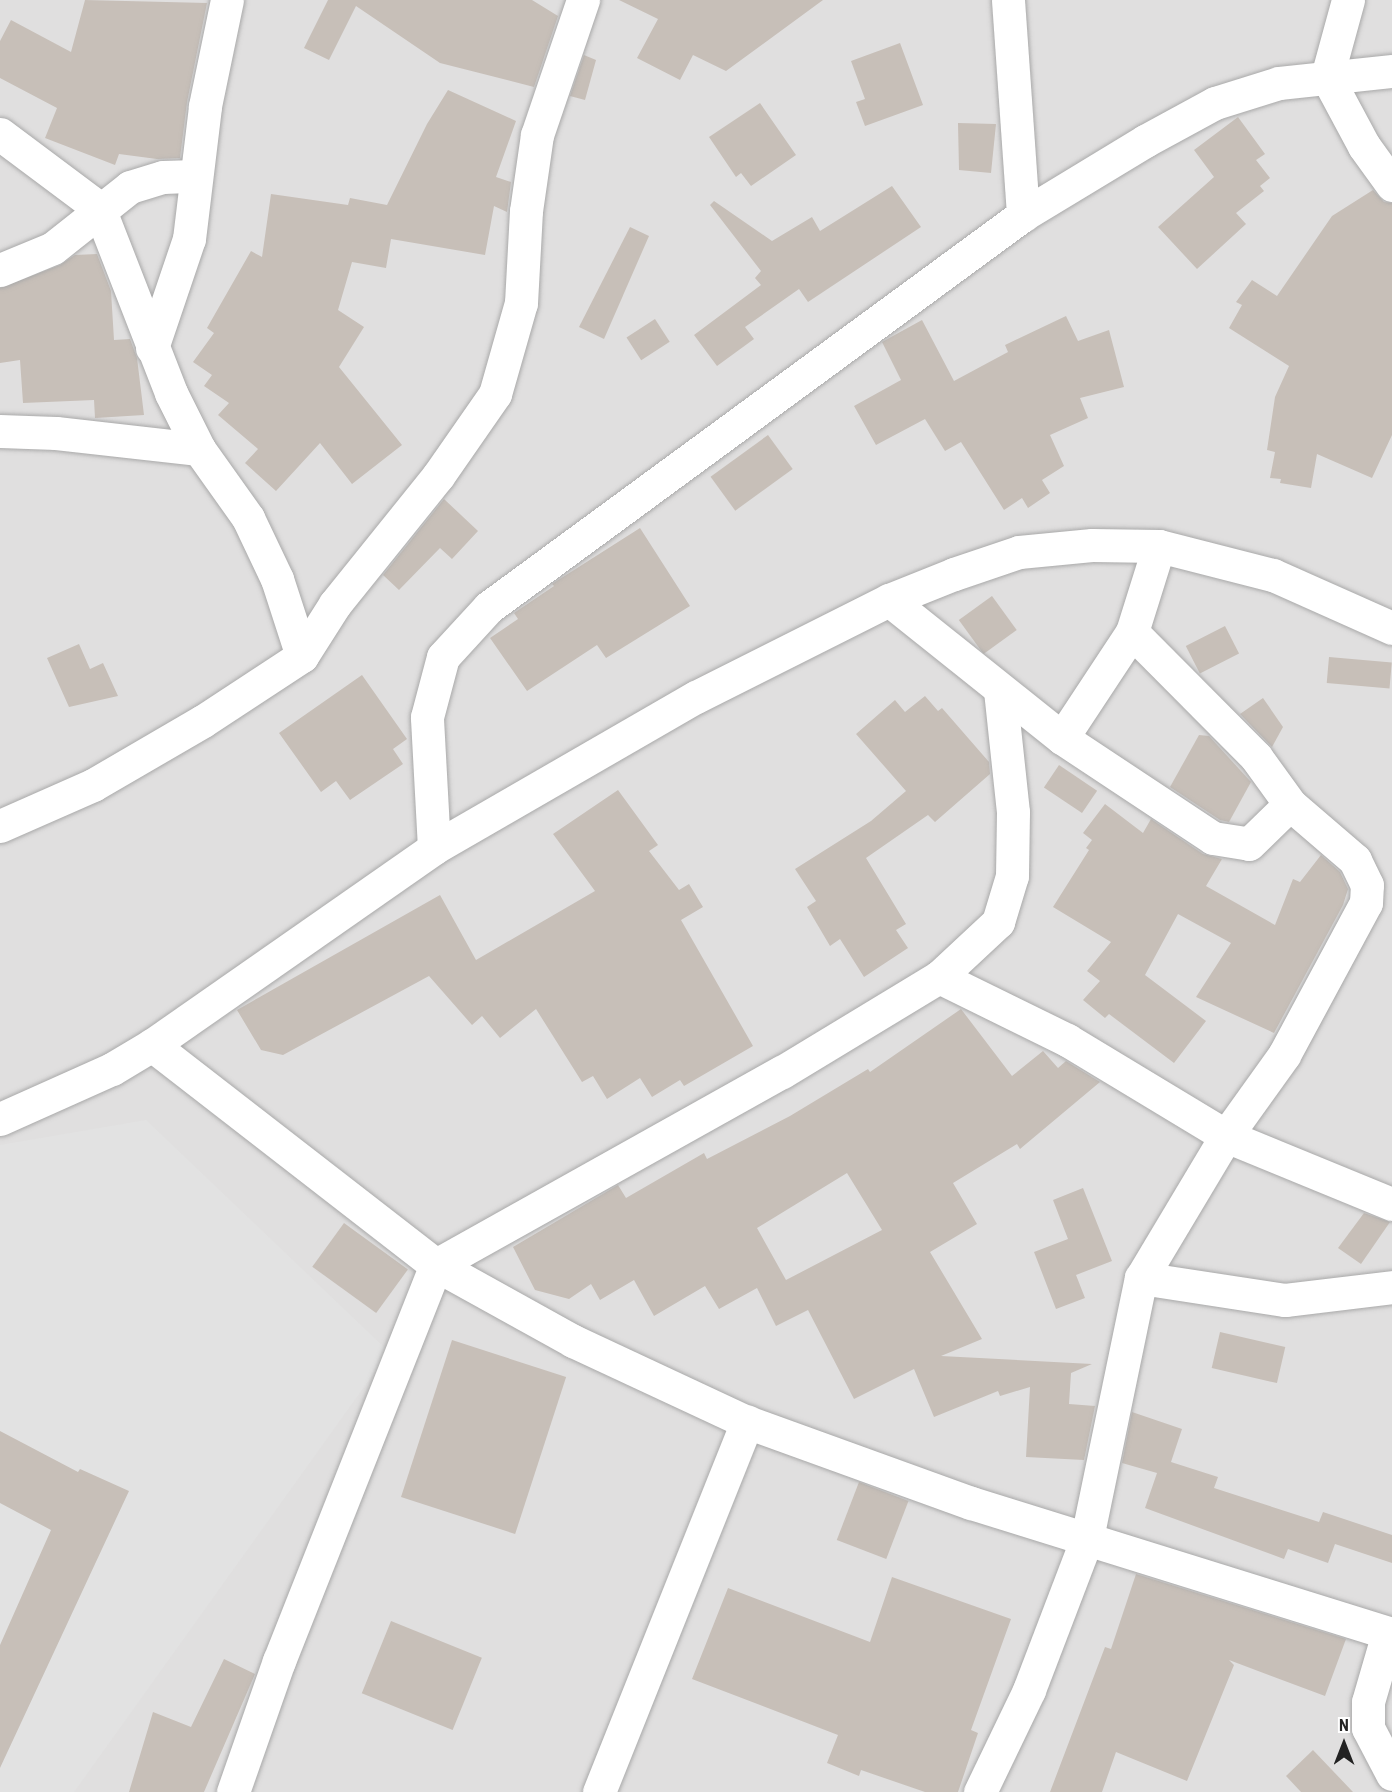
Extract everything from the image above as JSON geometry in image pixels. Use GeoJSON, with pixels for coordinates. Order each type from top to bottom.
{"type":"FeatureCollection","features":[{"type":"Feature","properties":{"kind":"street"},"geometry":{"type":"LineString","coordinates":[[152,348],[189,239],[195,176],[227,0]]}},
{"type":"Feature","properties":{"kind":"street"},"geometry":{"type":"LineString","coordinates":[[0,826],[93,784],[203,721],[302,656],[335,604],[438,476],[495,394],[521,303],[526,211],[537,135],[583,0]]}},
{"type":"Feature","properties":{"kind":"street"},"geometry":{"type":"LineString","coordinates":[[1008,0],[1023,215]]}},
{"type":"Feature","properties":{"kind":"street"},"geometry":{"type":"LineString","coordinates":[[1348,0],[1327,77],[1364,146],[1392,185]]}},
{"type":"Feature","properties":{"kind":"street"},"geometry":{"type":"LineString","coordinates":[[434,848],[427,717],[443,657],[489,607],[1023,215],[1215,103],[1279,83],[1392,71]]}},
{"type":"Feature","properties":{"kind":"street"},"geometry":{"type":"LineString","coordinates":[[0,134],[99,208],[152,348],[199,449],[248,518],[278,579],[302,656]]}},
{"type":"Feature","properties":{"kind":"street"},"geometry":{"type":"LineString","coordinates":[[0,270],[53,248],[82,227],[99,208],[130,188],[163,177],[195,176]]}},
{"type":"Feature","properties":{"kind":"street"},"geometry":{"type":"LineString","coordinates":[[0,431],[56,433],[199,449]]}},
{"type":"Feature","properties":{"kind":"street"},"geometry":{"type":"LineString","coordinates":[[0,1119],[112,1069],[152,1045],[434,848],[696,697],[889,600],[1019,552],[1092,545],[1159,546],[1273,575],[1392,628]]}},
{"type":"Feature","properties":{"kind":"street"},"geometry":{"type":"LineString","coordinates":[[1062,738],[1132,632],[1159,546]]}},
{"type":"Feature","properties":{"kind":"street"},"geometry":{"type":"LineString","coordinates":[[889,600],[1000,691],[1062,738],[1146,798],[1213,838],[1231,844],[1249,844],[1290,804]]}},
{"type":"Feature","properties":{"kind":"street"},"geometry":{"type":"LineString","coordinates":[[980,1792],[1029,1690],[1087,1538],[1141,1278],[1226,1136],[1284,1055],[1366,903],[1367,885],[1355,860],[1290,804],[1256,757],[1132,632]]}},
{"type":"Feature","properties":{"kind":"street"},"geometry":{"type":"LineString","coordinates":[[233,1792],[279,1661],[436,1265],[782,1072],[939,977],[998,922],[1012,876],[1013,812],[1000,691]]}},
{"type":"Feature","properties":{"kind":"street"},"geometry":{"type":"LineString","coordinates":[[939,977],[1066,1040],[1226,1136],[1392,1204]]}},
{"type":"Feature","properties":{"kind":"street"},"geometry":{"type":"LineString","coordinates":[[152,1045],[436,1265],[573,1341],[747,1422],[970,1503],[1390,1634],[1368,1702],[1368,1728],[1392,1774]]}},
{"type":"Feature","properties":{"kind":"street"},"geometry":{"type":"LineString","coordinates":[[1141,1278],[1285,1300],[1392,1287]]}},
{"type":"Feature","properties":{"kind":"street"},"geometry":{"type":"LineString","coordinates":[[599,1792],[747,1422]]}},
{"type":"Feature","properties":{"kind":"shaded area"},"geometry":{"type":"Polygon","coordinates":[[[0,0],[1392,0],[1392,1792],[0,1792],[0,0]]]}},
{"type":"Feature","properties":{"kind":"shaded area"},"geometry":{"type":"Polygon","coordinates":[[[146,1120],[389,1352],[74,1792],[0,1792],[0,1145],[146,1120]]]}},
{"type":"Feature","properties":{"kind":"building"},"geometry":{"type":"Polygon","coordinates":[[[85,0],[207,3],[187,102],[180,158],[157,159],[119,154],[115,165],[45,138],[57,108],[0,78],[0,41],[11,20],[71,52],[85,0]]]}},
{"type":"Feature","properties":{"kind":"building"},"geometry":{"type":"Polygon","coordinates":[[[328,0],[532,0],[558,16],[534,87],[440,63],[356,6],[329,60],[304,48],[328,0]]]}},
{"type":"Feature","properties":{"kind":"building"},"geometry":{"type":"Polygon","coordinates":[[[619,0],[823,0],[726,71],[693,55],[680,80],[637,58],[658,19],[619,0]]]}},
{"type":"Feature","properties":{"kind":"building"},"geometry":{"type":"Polygon","coordinates":[[[900,43],[923,105],[865,126],[856,102],[865,99],[851,61],[900,43]]]}},
{"type":"Feature","properties":{"kind":"building"},"geometry":{"type":"Polygon","coordinates":[[[584,55],[596,60],[585,100],[570,96],[584,55]]]}},
{"type":"Feature","properties":{"kind":"building"},"geometry":{"type":"Polygon","coordinates":[[[448,90],[516,121],[496,177],[511,182],[507,212],[494,206],[485,255],[391,239],[386,268],[352,262],[338,310],[364,327],[339,367],[402,445],[352,484],[320,443],[276,491],[245,463],[258,449],[218,415],[229,403],[204,386],[212,375],[193,362],[214,333],[207,328],[251,251],[262,257],[271,194],[348,205],[350,198],[387,205],[427,124],[448,90]]]}},
{"type":"Feature","properties":{"kind":"building"},"geometry":{"type":"Polygon","coordinates":[[[760,103],[796,155],[751,186],[741,173],[736,177],[709,137],[760,103]]]}},
{"type":"Feature","properties":{"kind":"building"},"geometry":{"type":"Polygon","coordinates":[[[1238,117],[1265,154],[1256,160],[1270,178],[1260,186],[1264,191],[1236,213],[1246,224],[1197,269],[1158,227],[1214,177],[1194,150],[1238,117]]]}},
{"type":"Feature","properties":{"kind":"building"},"geometry":{"type":"Polygon","coordinates":[[[958,123],[996,124],[991,173],[959,170],[958,123]]]}},
{"type":"Feature","properties":{"kind":"building"},"geometry":{"type":"Polygon","coordinates":[[[892,186],[921,227],[808,302],[799,289],[745,327],[754,339],[717,366],[694,335],[761,285],[755,278],[761,271],[710,205],[714,201],[772,241],[812,217],[820,231],[892,186]]]}},
{"type":"Feature","properties":{"kind":"building"},"geometry":{"type":"Polygon","coordinates":[[[1373,190],[1384,202],[1392,203],[1392,435],[1372,478],[1317,454],[1311,488],[1280,483],[1281,479],[1270,478],[1275,452],[1267,450],[1275,397],[1289,366],[1229,328],[1242,305],[1236,302],[1252,280],[1277,296],[1332,216],[1373,190]]]}},
{"type":"Feature","properties":{"kind":"building"},"geometry":{"type":"Polygon","coordinates":[[[630,227],[649,236],[604,339],[579,327],[630,227]]]}},
{"type":"Feature","properties":{"kind":"building"},"geometry":{"type":"Polygon","coordinates":[[[97,254],[111,291],[114,340],[130,339],[137,358],[144,415],[95,418],[94,400],[23,403],[20,360],[0,363],[0,288],[60,265],[75,255],[97,254]]]}},
{"type":"Feature","properties":{"kind":"building"},"geometry":{"type":"Polygon","coordinates":[[[1066,316],[1078,341],[1109,330],[1124,387],[1080,398],[1088,418],[1050,435],[1064,466],[1042,480],[1050,493],[1028,508],[1022,498],[1004,510],[961,442],[945,451],[925,419],[876,445],[854,406],[901,380],[882,342],[922,320],[954,381],[1008,352],[1005,345],[1066,316]]]}},
{"type":"Feature","properties":{"kind":"building"},"geometry":{"type":"Polygon","coordinates":[[[655,319],[670,342],[641,360],[626,338],[655,319]]]}},
{"type":"Feature","properties":{"kind":"building"},"geometry":{"type":"Polygon","coordinates":[[[768,435],[793,469],[735,511],[711,477],[768,435]]]}},
{"type":"Feature","properties":{"kind":"building"},"geometry":{"type":"Polygon","coordinates":[[[444,499],[478,531],[452,559],[440,548],[399,590],[383,575],[444,499]]]}},
{"type":"Feature","properties":{"kind":"building"},"geometry":{"type":"Polygon","coordinates":[[[640,528],[690,606],[606,658],[597,645],[527,691],[490,638],[518,619],[514,613],[554,586],[552,584],[640,528]]]}},
{"type":"Feature","properties":{"kind":"building"},"geometry":{"type":"Polygon","coordinates":[[[992,596],[1017,630],[984,654],[959,620],[992,596]]]}},
{"type":"Feature","properties":{"kind":"building"},"geometry":{"type":"Polygon","coordinates":[[[1225,626],[1239,654],[1200,674],[1186,646],[1225,626]]]}},
{"type":"Feature","properties":{"kind":"building"},"geometry":{"type":"Polygon","coordinates":[[[79,644],[90,669],[103,663],[118,696],[69,707],[47,658],[79,644]]]}},
{"type":"Feature","properties":{"kind":"building"},"geometry":{"type":"Polygon","coordinates":[[[1329,657],[1392,662],[1389,688],[1327,683],[1329,657]]]}},
{"type":"Feature","properties":{"kind":"building"},"geometry":{"type":"Polygon","coordinates":[[[362,675],[407,739],[393,749],[403,764],[350,800],[336,781],[321,792],[279,733],[362,675]]]}},
{"type":"Feature","properties":{"kind":"building"},"geometry":{"type":"Polygon","coordinates":[[[925,696],[938,711],[942,708],[989,762],[990,774],[935,822],[928,815],[866,858],[906,924],[896,930],[908,948],[864,977],[840,939],[830,946],[807,907],[816,901],[795,869],[871,821],[906,791],[856,734],[895,700],[905,712],[925,696]]]}},
{"type":"Feature","properties":{"kind":"building"},"geometry":{"type":"Polygon","coordinates":[[[1263,698],[1283,727],[1272,747],[1240,714],[1263,698]]]}},
{"type":"Feature","properties":{"kind":"building"},"geometry":{"type":"Polygon","coordinates":[[[1199,735],[1209,736],[1251,782],[1229,822],[1220,820],[1170,787],[1199,735]]]}},
{"type":"Feature","properties":{"kind":"building"},"geometry":{"type":"Polygon","coordinates":[[[1059,765],[1097,791],[1082,813],[1044,787],[1059,765]]]}},
{"type":"Feature","properties":{"kind":"building"},"geometry":{"type":"Polygon","coordinates":[[[618,790],[658,845],[649,851],[679,890],[689,884],[703,907],[681,920],[753,1046],[684,1086],[680,1080],[652,1097],[640,1078],[607,1099],[593,1076],[582,1082],[536,1009],[500,1038],[482,1016],[472,1025],[429,976],[283,1055],[261,1050],[237,1010],[440,895],[476,960],[595,891],[553,834],[618,790]]]}},
{"type":"Feature","properties":{"kind":"building"},"geometry":{"type":"Polygon","coordinates":[[[1105,804],[1143,833],[1151,819],[1203,854],[1222,859],[1206,886],[1275,925],[1293,879],[1300,882],[1321,855],[1340,872],[1348,889],[1343,905],[1274,1033],[1196,997],[1231,943],[1178,914],[1145,975],[1206,1021],[1174,1063],[1109,1014],[1105,1018],[1083,1000],[1100,981],[1087,971],[1111,942],[1053,907],[1089,850],[1086,848],[1092,840],[1083,833],[1105,804]]]}},
{"type":"Feature","properties":{"kind":"building"},"geometry":{"type":"Polygon","coordinates":[[[961,1009],[1012,1076],[1043,1051],[1058,1068],[1066,1061],[1100,1082],[1020,1149],[1017,1144],[953,1183],[977,1224],[930,1252],[982,1339],[941,1356],[1092,1364],[1071,1373],[1069,1404],[1095,1406],[1084,1460],[1026,1457],[1030,1387],[1000,1396],[998,1391],[934,1417],[914,1369],[854,1399],[808,1310],[776,1326],[757,1288],[719,1309],[705,1286],[654,1316],[634,1280],[600,1300],[591,1284],[569,1299],[535,1290],[513,1247],[618,1185],[626,1198],[704,1153],[707,1159],[790,1116],[868,1069],[870,1072],[961,1009]],[[847,1173],[757,1228],[786,1280],[882,1230],[847,1173]]]}},
{"type":"Feature","properties":{"kind":"building"},"geometry":{"type":"Polygon","coordinates":[[[1083,1188],[1112,1261],[1076,1275],[1085,1298],[1056,1309],[1034,1252],[1068,1239],[1053,1200],[1083,1188]]]}},
{"type":"Feature","properties":{"kind":"building"},"geometry":{"type":"Polygon","coordinates":[[[1364,1213],[1390,1222],[1361,1264],[1338,1248],[1364,1213]]]}},
{"type":"Feature","properties":{"kind":"building"},"geometry":{"type":"Polygon","coordinates":[[[344,1223],[408,1269],[376,1313],[312,1267],[344,1223]]]}},
{"type":"Feature","properties":{"kind":"building"},"geometry":{"type":"Polygon","coordinates":[[[1220,1332],[1285,1347],[1277,1383],[1212,1368],[1220,1332]]]}},
{"type":"Feature","properties":{"kind":"building"},"geometry":{"type":"Polygon","coordinates":[[[452,1340],[566,1377],[515,1534],[401,1497],[452,1340]]]}},
{"type":"Feature","properties":{"kind":"building"},"geometry":{"type":"Polygon","coordinates":[[[1132,1412],[1182,1429],[1171,1462],[1218,1477],[1214,1488],[1319,1522],[1323,1512],[1392,1535],[1392,1563],[1335,1544],[1328,1563],[1288,1549],[1284,1559],[1145,1508],[1157,1473],[1122,1463],[1132,1412]]]}},
{"type":"Feature","properties":{"kind":"building"},"geometry":{"type":"Polygon","coordinates":[[[0,1431],[78,1472],[80,1469],[129,1491],[0,1768],[0,1645],[51,1530],[0,1503],[0,1431]]]}},
{"type":"Feature","properties":{"kind":"building"},"geometry":{"type":"Polygon","coordinates":[[[859,1482],[908,1501],[886,1559],[837,1540],[859,1482]]]}},
{"type":"Feature","properties":{"kind":"building"},"geometry":{"type":"Polygon","coordinates":[[[1136,1574],[1346,1639],[1325,1696],[1229,1660],[1234,1665],[1187,1781],[1116,1752],[1102,1792],[1050,1792],[1105,1647],[1111,1649],[1136,1574]]]}},
{"type":"Feature","properties":{"kind":"building"},"geometry":{"type":"Polygon","coordinates":[[[892,1577],[1011,1619],[971,1730],[978,1733],[958,1792],[925,1792],[861,1770],[859,1776],[827,1763],[838,1735],[692,1679],[728,1588],[870,1642],[892,1577]]]}},
{"type":"Feature","properties":{"kind":"building"},"geometry":{"type":"Polygon","coordinates":[[[391,1621],[482,1658],[453,1730],[362,1693],[391,1621]]]}},
{"type":"Feature","properties":{"kind":"building"},"geometry":{"type":"Polygon","coordinates":[[[224,1659],[255,1674],[204,1792],[129,1792],[153,1712],[191,1727],[224,1659]]]}},
{"type":"Feature","properties":{"kind":"building"},"geometry":{"type":"Polygon","coordinates":[[[1313,1750],[1353,1792],[1301,1792],[1286,1776],[1313,1750]]]}}]}
